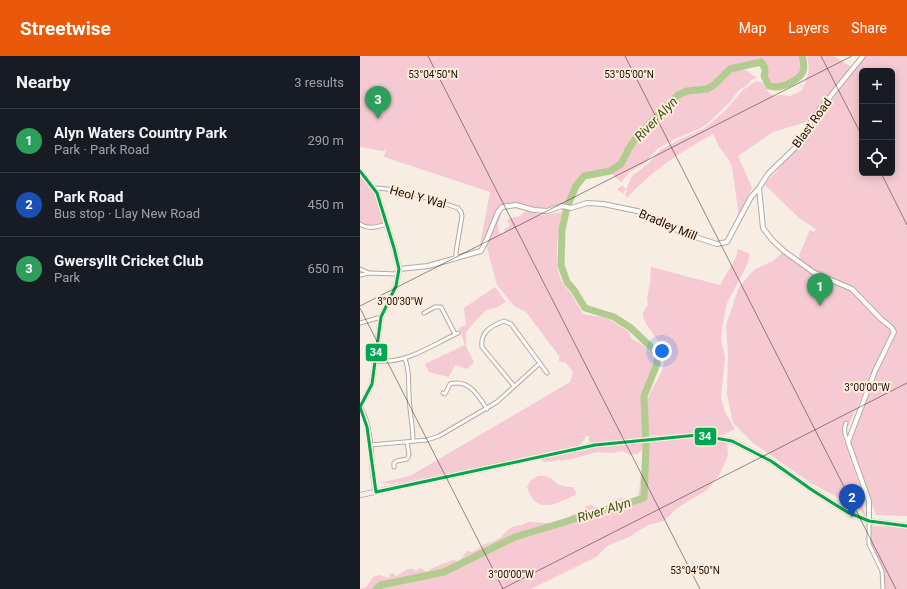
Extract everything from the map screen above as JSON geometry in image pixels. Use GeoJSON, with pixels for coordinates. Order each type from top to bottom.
{"type":"FeatureCollection","features":[{"type":"Feature","properties":{"kind":"main road"},"geometry":{"type":"LineString","coordinates":[[360,495],[595,445],[698,435],[732,441],[771,461],[812,490],[847,512],[869,521],[907,526]]}},
{"type":"Feature","properties":{"kind":"street","name":"Blast Road"},"geometry":{"type":"LineString","coordinates":[[760,188],[768,174],[803,140],[812,119],[863,56]]}},
{"type":"Feature","properties":{"kind":"street"},"geometry":{"type":"LineString","coordinates":[[360,172],[377,193],[394,248],[398,271],[396,286],[381,317],[372,384],[360,407],[367,422],[373,481],[376,492]]}},
{"type":"Feature","properties":{"kind":"street","name":"Heol Y Wal"},"geometry":{"type":"LineString","coordinates":[[374,188],[390,188],[420,195],[458,208],[462,216],[456,258]]}},
{"type":"Feature","properties":{"kind":"street","name":"Bradley Mill"},"geometry":{"type":"LineString","coordinates":[[456,258],[481,251],[498,212],[502,207],[516,205],[534,210],[547,211],[562,206],[572,208],[587,204],[603,204],[642,212],[683,233],[717,244],[727,242],[751,197],[760,188]]}},
{"type":"Feature","properties":{"kind":"street"},"geometry":{"type":"LineString","coordinates":[[760,188],[763,228],[773,241],[813,272],[852,289],[881,319],[891,327],[894,332],[875,371],[848,442]]}},
{"type":"Feature","properties":{"kind":"street"},"geometry":{"type":"LineString","coordinates":[[360,224],[363,226],[376,228],[386,224]]}},
{"type":"Feature","properties":{"kind":"street"},"geometry":{"type":"LineString","coordinates":[[360,275],[428,266],[456,258]]}},
{"type":"Feature","properties":{"kind":"street"},"geometry":{"type":"LineString","coordinates":[[360,269],[370,273]]}},
{"type":"Feature","properties":{"kind":"street"},"geometry":{"type":"LineString","coordinates":[[375,361],[387,362],[405,358],[456,333],[441,307],[435,307],[425,313]]}},
{"type":"Feature","properties":{"kind":"street"},"geometry":{"type":"LineString","coordinates":[[360,323],[381,317]]}},
{"type":"Feature","properties":{"kind":"street"},"geometry":{"type":"LineString","coordinates":[[514,386],[482,348],[481,340],[484,333],[495,324],[504,321],[511,324],[547,373]]}},
{"type":"Feature","properties":{"kind":"street"},"geometry":{"type":"LineString","coordinates":[[405,358],[410,375],[409,394],[413,426],[413,441]]}},
{"type":"Feature","properties":{"kind":"street"},"geometry":{"type":"LineString","coordinates":[[370,445],[427,440],[439,436],[497,402],[540,363]]}},
{"type":"Feature","properties":{"kind":"street"},"geometry":{"type":"LineString","coordinates":[[445,394],[450,384],[457,382],[470,387],[487,409]]}},
{"type":"Feature","properties":{"kind":"street"},"geometry":{"type":"LineString","coordinates":[[846,423],[844,428],[845,436],[869,501],[869,544],[882,571],[882,589]]}},
{"type":"Feature","properties":{"kind":"street"},"geometry":{"type":"LineString","coordinates":[[394,467],[394,463],[397,461],[407,459],[409,454],[407,442]]}},
{"type":"Feature","properties":{"kind":"shaded area"},"geometry":{"type":"Polygon","coordinates":[[[360,56],[802,56],[803,60],[804,69],[802,75],[797,80],[782,87],[769,86],[764,76],[765,69],[761,62],[730,69],[714,85],[707,89],[687,91],[678,95],[638,135],[621,164],[610,171],[584,176],[576,186],[567,207],[534,210],[516,204],[501,205],[483,246],[480,245],[490,192],[384,157],[386,148],[383,151],[360,147],[360,56]]]}},
{"type":"Feature","properties":{"kind":"shaded area"},"geometry":{"type":"Polygon","coordinates":[[[806,56],[834,56],[853,68],[817,108],[821,115],[817,109],[808,120],[803,123],[773,132],[738,156],[752,188],[739,216],[732,168],[729,160],[719,147],[713,134],[667,162],[636,188],[627,198],[625,194],[627,191],[625,190],[623,194],[617,189],[623,186],[626,190],[632,176],[649,163],[660,150],[705,128],[725,111],[743,90],[756,81],[763,83],[769,93],[774,96],[790,96],[803,90],[797,80],[803,88],[809,68],[806,56]]]}},
{"type":"Feature","properties":{"kind":"shaded area"},"geometry":{"type":"Polygon","coordinates":[[[865,56],[907,56],[907,516],[876,515],[850,442],[876,372],[896,331],[892,332],[843,437],[864,498],[863,509],[873,526],[907,528],[907,589],[884,589],[882,570],[871,543],[871,528],[861,510],[811,483],[753,443],[733,423],[727,394],[728,353],[726,325],[739,287],[755,269],[773,261],[784,251],[798,260],[810,230],[814,232],[816,229],[799,218],[765,185],[821,115],[865,56]]]}},
{"type":"Feature","properties":{"kind":"shaded area"},"geometry":{"type":"Polygon","coordinates":[[[735,70],[746,70],[757,78],[751,80],[747,85],[739,90],[729,103],[707,124],[657,149],[645,163],[631,171],[621,182],[611,173],[622,166],[635,144],[667,112],[676,100],[688,93],[697,93],[714,88],[729,73],[735,70]]]}},
{"type":"Feature","properties":{"kind":"shaded area"},"geometry":{"type":"Polygon","coordinates":[[[360,172],[374,188],[386,224],[376,227],[366,227],[360,224],[360,172]]]}},
{"type":"Feature","properties":{"kind":"shaded area"},"geometry":{"type":"Polygon","coordinates":[[[502,211],[498,224],[499,234],[504,234],[505,228],[509,227],[510,223],[507,222],[508,219],[520,216],[526,211],[541,215],[563,212],[557,246],[557,264],[562,282],[572,295],[583,314],[606,318],[612,321],[629,332],[631,338],[651,352],[655,362],[642,398],[643,437],[592,443],[589,441],[589,436],[586,436],[582,443],[578,446],[393,484],[379,483],[410,476],[570,382],[573,372],[565,362],[563,363],[559,361],[559,356],[526,312],[514,306],[497,285],[486,244],[499,212],[502,211]]]}},
{"type":"Feature","properties":{"kind":"shaded area"},"geometry":{"type":"Polygon","coordinates":[[[738,249],[750,254],[747,265],[727,303],[721,341],[725,357],[721,398],[725,412],[735,429],[723,435],[683,433],[648,436],[646,405],[664,366],[662,351],[657,344],[658,341],[646,324],[643,316],[643,312],[648,305],[647,298],[651,267],[720,285],[736,257],[738,249]]]}},
{"type":"Feature","properties":{"kind":"shaded area"},"geometry":{"type":"Polygon","coordinates":[[[495,287],[506,302],[498,307],[486,310],[466,333],[466,346],[474,362],[467,369],[455,365],[449,377],[429,372],[425,364],[465,345],[459,328],[466,325],[464,308],[495,287]]]}},
{"type":"Feature","properties":{"kind":"shaded area"},"geometry":{"type":"Polygon","coordinates":[[[693,438],[727,443],[728,456],[719,475],[707,490],[677,508],[664,521],[648,525],[627,538],[607,546],[596,557],[531,589],[360,589],[366,587],[373,577],[379,575],[389,578],[390,574],[393,573],[396,576],[408,569],[413,569],[416,571],[420,568],[427,572],[453,560],[457,561],[461,559],[467,551],[473,552],[483,545],[500,538],[512,527],[522,525],[527,522],[556,523],[567,519],[571,515],[582,512],[586,506],[591,505],[594,507],[603,508],[616,499],[634,499],[639,493],[643,450],[637,454],[630,455],[623,451],[613,453],[597,452],[572,459],[544,462],[542,459],[543,457],[594,447],[693,438]]]}},
{"type":"Feature","properties":{"kind":"shaded area"},"geometry":{"type":"Polygon","coordinates":[[[538,476],[550,478],[563,486],[573,487],[577,494],[555,504],[542,505],[536,502],[531,496],[527,487],[531,480],[538,476]]]}},
{"type":"Feature","properties":{"kind":"waterway","name":"River Alyn"},"geometry":{"type":"LineString","coordinates":[[376,589],[381,585],[444,572],[515,537],[644,498],[646,446],[644,396],[657,364],[657,356],[653,349],[631,328],[614,317],[585,308],[574,290],[567,282],[561,265],[562,230],[567,207],[576,186],[584,176],[610,171],[621,164],[638,135],[678,95],[687,91],[707,89],[714,85],[730,69],[761,62],[765,69],[764,76],[769,86],[783,86],[797,79],[802,73],[804,66],[802,56]]}},
{"type":"Feature","properties":{"kind":"transit line","name":"34"},"geometry":{"type":"LineString","coordinates":[[360,171],[377,193],[399,269],[396,286],[381,317],[372,384],[360,407],[367,427],[376,492],[595,445],[698,435],[732,441],[771,461],[812,490],[847,512],[869,521],[907,526]]}},
{"type":"Feature","properties":{"kind":"place","name":"Gwersyllt Cricket Club"},"geometry":{"type":"Point","coordinates":[378,119]}},
{"type":"Feature","properties":{"kind":"place","name":"Alyn Waters Country Park"},"geometry":{"type":"Point","coordinates":[820,306]}},
{"type":"Feature","properties":{"kind":"place","name":"Park Road"},"geometry":{"type":"Point","coordinates":[852,517]}}]}
